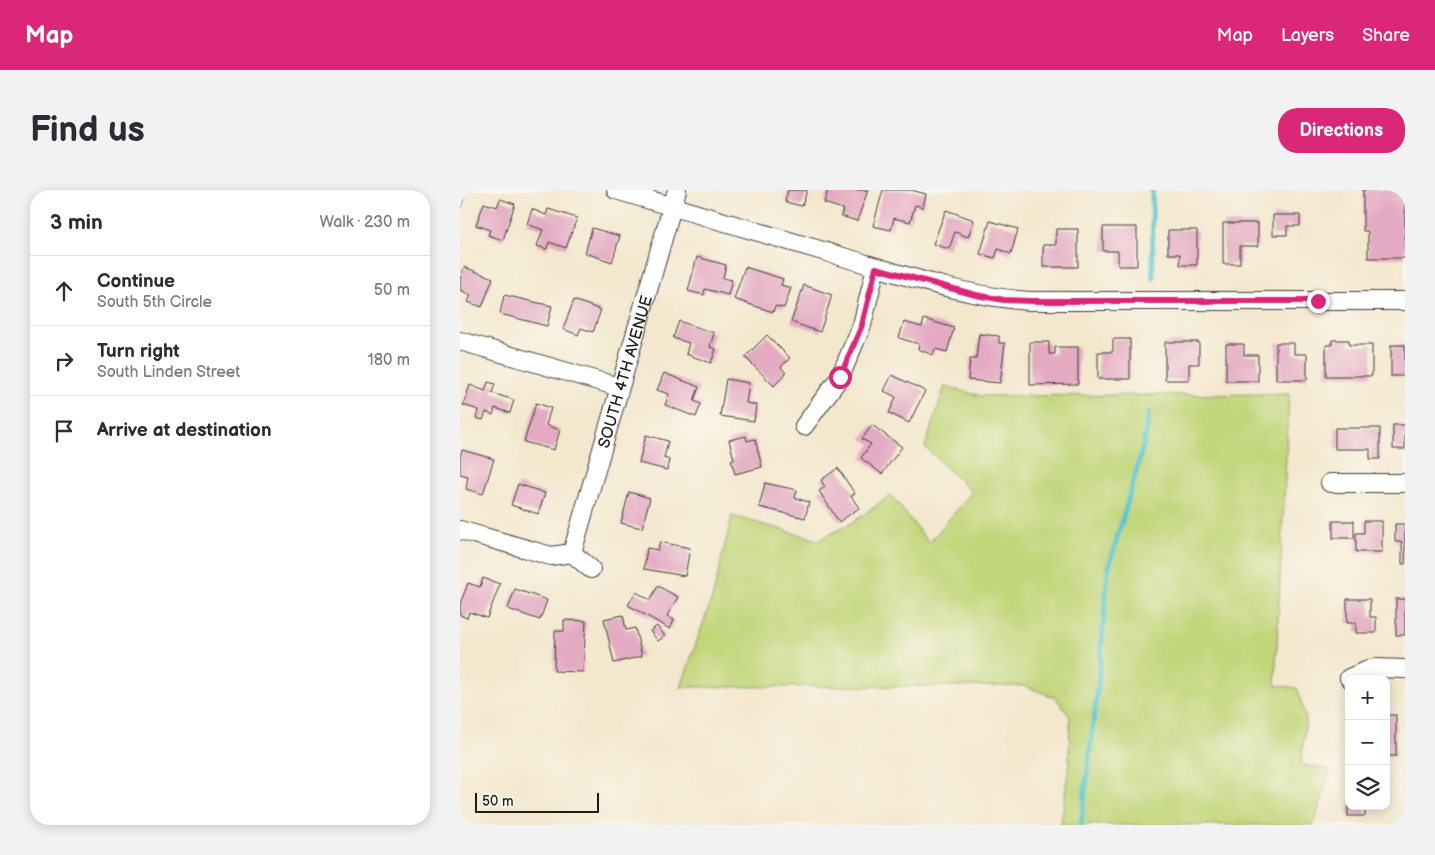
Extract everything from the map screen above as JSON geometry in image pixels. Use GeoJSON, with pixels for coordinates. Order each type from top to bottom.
{"type":"FeatureCollection","features":[{"type":"Feature","properties":{"kind":"street"},"geometry":{"type":"LineString","coordinates":[[616,190],[675,198],[876,268],[976,295],[1004,300],[1405,301]]}},
{"type":"Feature","properties":{"kind":"street","name":"SOUTH 4TH AVENUE"},"geometry":{"type":"LineString","coordinates":[[572,553],[675,198]]}},
{"type":"Feature","properties":{"kind":"street"},"geometry":{"type":"LineString","coordinates":[[804,426],[840,377],[862,325],[876,268]]}},
{"type":"Feature","properties":{"kind":"street"},"geometry":{"type":"LineString","coordinates":[[460,341],[619,387]]}},
{"type":"Feature","properties":{"kind":"street"},"geometry":{"type":"LineString","coordinates":[[1330,483],[1405,483]]}},
{"type":"Feature","properties":{"kind":"street"},"geometry":{"type":"LineString","coordinates":[[460,530],[551,556],[572,553],[591,569]]}},
{"type":"Feature","properties":{"kind":"street"},"geometry":{"type":"LineString","coordinates":[[1357,675],[1373,668],[1405,669]]}},
{"type":"Feature","properties":{"kind":"green space"},"geometry":{"type":"Polygon","coordinates":[[[945,386],[981,396],[1289,394],[1275,685],[1297,688],[1306,719],[1301,765],[1330,769],[1314,825],[1061,825],[1069,764],[1070,717],[1056,698],[1025,686],[681,687],[713,595],[732,516],[819,540],[853,522],[891,495],[929,543],[972,492],[925,447],[945,386]]]}},
{"type":"Feature","properties":{"kind":"building"},"geometry":{"type":"Polygon","coordinates":[[[460,190],[467,190],[460,209],[460,190]]]}},
{"type":"Feature","properties":{"kind":"building"},"geometry":{"type":"Polygon","coordinates":[[[788,190],[807,190],[802,206],[785,202],[788,190]]]}},
{"type":"Feature","properties":{"kind":"building"},"geometry":{"type":"Polygon","coordinates":[[[828,190],[868,190],[857,221],[841,216],[843,209],[824,203],[828,190]]]}},
{"type":"Feature","properties":{"kind":"building"},"geometry":{"type":"Polygon","coordinates":[[[883,190],[911,190],[926,194],[923,207],[915,205],[910,222],[894,218],[891,230],[873,226],[883,190]]]}},
{"type":"Feature","properties":{"kind":"building"},"geometry":{"type":"Polygon","coordinates":[[[1363,190],[1405,190],[1405,258],[1368,258],[1368,231],[1363,231],[1363,190]]]}},
{"type":"Feature","properties":{"kind":"building"},"geometry":{"type":"Polygon","coordinates":[[[500,199],[515,204],[503,240],[488,235],[490,230],[476,225],[484,203],[497,207],[500,199]]]}},
{"type":"Feature","properties":{"kind":"building"},"geometry":{"type":"Polygon","coordinates":[[[532,209],[546,215],[548,209],[577,218],[566,248],[549,242],[547,249],[537,246],[543,230],[527,224],[532,209]]]}},
{"type":"Feature","properties":{"kind":"building"},"geometry":{"type":"Polygon","coordinates":[[[946,210],[974,220],[968,237],[955,232],[949,249],[933,244],[946,210]]]}},
{"type":"Feature","properties":{"kind":"building"},"geometry":{"type":"Polygon","coordinates":[[[1273,215],[1300,215],[1300,226],[1287,226],[1287,235],[1273,235],[1273,215]]]}},
{"type":"Feature","properties":{"kind":"building"},"geometry":{"type":"Polygon","coordinates":[[[990,221],[1018,229],[1011,254],[998,249],[995,258],[980,254],[990,221]]]}},
{"type":"Feature","properties":{"kind":"building"},"geometry":{"type":"Polygon","coordinates":[[[1223,223],[1258,223],[1258,246],[1240,246],[1240,264],[1223,264],[1223,223]]]}},
{"type":"Feature","properties":{"kind":"building"},"geometry":{"type":"Polygon","coordinates":[[[1103,227],[1137,227],[1137,266],[1118,266],[1118,251],[1103,251],[1103,227]]]}},
{"type":"Feature","properties":{"kind":"building"},"geometry":{"type":"Polygon","coordinates":[[[592,228],[620,236],[612,262],[585,253],[592,228]]]}},
{"type":"Feature","properties":{"kind":"building"},"geometry":{"type":"Polygon","coordinates":[[[1056,229],[1078,229],[1078,267],[1043,267],[1043,245],[1056,245],[1056,229]]]}},
{"type":"Feature","properties":{"kind":"building"},"geometry":{"type":"Polygon","coordinates":[[[1168,230],[1197,230],[1197,265],[1180,265],[1180,254],[1168,254],[1168,230]]]}},
{"type":"Feature","properties":{"kind":"building"},"geometry":{"type":"Polygon","coordinates":[[[697,257],[726,265],[723,278],[732,280],[728,295],[705,289],[704,295],[688,291],[697,257]]]}},
{"type":"Feature","properties":{"kind":"building"},"geometry":{"type":"Polygon","coordinates":[[[464,267],[493,278],[482,307],[468,302],[471,295],[460,290],[460,279],[464,267]]]}},
{"type":"Feature","properties":{"kind":"building"},"geometry":{"type":"Polygon","coordinates":[[[745,267],[783,279],[781,285],[791,288],[784,308],[775,306],[773,312],[734,299],[745,267]]]}},
{"type":"Feature","properties":{"kind":"building"},"geometry":{"type":"Polygon","coordinates":[[[804,285],[832,295],[820,332],[791,322],[804,285]]]}},
{"type":"Feature","properties":{"kind":"building"},"geometry":{"type":"Polygon","coordinates":[[[504,295],[552,306],[547,326],[500,314],[504,295]]]}},
{"type":"Feature","properties":{"kind":"building"},"geometry":{"type":"Polygon","coordinates":[[[574,300],[601,310],[593,332],[581,328],[578,335],[563,329],[574,300]]]}},
{"type":"Feature","properties":{"kind":"building"},"geometry":{"type":"Polygon","coordinates":[[[924,319],[954,328],[947,352],[935,349],[933,355],[918,349],[919,344],[899,338],[904,322],[922,327],[924,319]]]}},
{"type":"Feature","properties":{"kind":"building"},"geometry":{"type":"Polygon","coordinates":[[[679,321],[714,333],[710,347],[716,349],[711,363],[686,354],[689,343],[673,338],[679,321]]]}},
{"type":"Feature","properties":{"kind":"building"},"geometry":{"type":"Polygon","coordinates":[[[979,334],[999,336],[999,343],[1005,343],[1000,383],[968,380],[970,359],[976,359],[979,334]]]}},
{"type":"Feature","properties":{"kind":"building"},"geometry":{"type":"Polygon","coordinates":[[[767,335],[790,358],[781,367],[786,373],[774,386],[745,357],[767,335]]]}},
{"type":"Feature","properties":{"kind":"building"},"geometry":{"type":"Polygon","coordinates":[[[1113,339],[1130,339],[1130,379],[1098,379],[1098,352],[1113,352],[1113,339]]]}},
{"type":"Feature","properties":{"kind":"building"},"geometry":{"type":"Polygon","coordinates":[[[1332,340],[1349,340],[1349,345],[1372,345],[1372,376],[1326,376],[1326,345],[1332,345],[1332,340]]]}},
{"type":"Feature","properties":{"kind":"building"},"geometry":{"type":"Polygon","coordinates":[[[1030,342],[1049,342],[1049,354],[1055,354],[1055,347],[1078,347],[1078,384],[1030,385],[1030,342]]]}},
{"type":"Feature","properties":{"kind":"building"},"geometry":{"type":"Polygon","coordinates":[[[1165,342],[1199,342],[1199,364],[1189,364],[1189,380],[1165,380],[1165,342]]]}},
{"type":"Feature","properties":{"kind":"building"},"geometry":{"type":"Polygon","coordinates":[[[1276,343],[1294,343],[1294,354],[1307,354],[1307,380],[1276,380],[1276,343]]]}},
{"type":"Feature","properties":{"kind":"building"},"geometry":{"type":"Polygon","coordinates":[[[1226,344],[1244,344],[1244,355],[1258,355],[1258,381],[1226,381],[1226,344]]]}},
{"type":"Feature","properties":{"kind":"building"},"geometry":{"type":"Polygon","coordinates":[[[1391,345],[1405,345],[1405,376],[1391,376],[1391,345]]]}},
{"type":"Feature","properties":{"kind":"building"},"geometry":{"type":"Polygon","coordinates":[[[664,373],[699,387],[694,401],[701,404],[696,417],[665,405],[669,394],[657,390],[664,373]]]}},
{"type":"Feature","properties":{"kind":"building"},"geometry":{"type":"Polygon","coordinates":[[[892,375],[925,391],[909,423],[889,413],[896,397],[884,391],[892,375]]]}},
{"type":"Feature","properties":{"kind":"building"},"geometry":{"type":"Polygon","coordinates":[[[726,379],[749,383],[746,403],[756,405],[754,421],[720,416],[726,379]]]}},
{"type":"Feature","properties":{"kind":"building"},"geometry":{"type":"Polygon","coordinates":[[[488,382],[495,384],[492,393],[514,400],[510,413],[495,408],[493,415],[486,412],[483,420],[476,418],[479,410],[463,405],[470,385],[485,391],[488,382]]]}},
{"type":"Feature","properties":{"kind":"building"},"geometry":{"type":"Polygon","coordinates":[[[536,403],[551,408],[546,425],[560,430],[554,450],[524,442],[536,403]]]}},
{"type":"Feature","properties":{"kind":"building"},"geometry":{"type":"Polygon","coordinates":[[[872,425],[902,447],[882,474],[861,458],[871,444],[862,439],[872,425]]]}},
{"type":"Feature","properties":{"kind":"building"},"geometry":{"type":"Polygon","coordinates":[[[1393,425],[1405,425],[1405,449],[1393,449],[1393,425]]]}},
{"type":"Feature","properties":{"kind":"building"},"geometry":{"type":"Polygon","coordinates":[[[1335,428],[1380,428],[1380,459],[1370,459],[1370,449],[1335,449],[1335,428]]]}},
{"type":"Feature","properties":{"kind":"building"},"geometry":{"type":"Polygon","coordinates":[[[646,435],[668,441],[664,458],[669,460],[667,470],[639,463],[646,435]]]}},
{"type":"Feature","properties":{"kind":"building"},"geometry":{"type":"Polygon","coordinates":[[[746,436],[747,441],[755,439],[762,467],[735,474],[731,460],[734,459],[729,440],[746,436]]]}},
{"type":"Feature","properties":{"kind":"building"},"geometry":{"type":"Polygon","coordinates":[[[462,450],[494,459],[483,494],[466,489],[468,476],[460,474],[462,450]]]}},
{"type":"Feature","properties":{"kind":"building"},"geometry":{"type":"Polygon","coordinates":[[[838,468],[855,494],[851,496],[859,508],[839,522],[819,491],[825,487],[821,480],[838,468]]]}},
{"type":"Feature","properties":{"kind":"building"},"geometry":{"type":"Polygon","coordinates":[[[765,483],[797,490],[795,498],[809,502],[805,518],[759,507],[765,483]]]}},
{"type":"Feature","properties":{"kind":"building"},"geometry":{"type":"Polygon","coordinates":[[[518,484],[545,493],[538,514],[511,505],[518,484]]]}},
{"type":"Feature","properties":{"kind":"building"},"geometry":{"type":"Polygon","coordinates":[[[629,492],[650,498],[642,528],[621,523],[629,492]]]}},
{"type":"Feature","properties":{"kind":"building"},"geometry":{"type":"Polygon","coordinates":[[[1333,521],[1354,521],[1354,538],[1333,538],[1333,521]]]}},
{"type":"Feature","properties":{"kind":"building"},"geometry":{"type":"Polygon","coordinates":[[[1364,521],[1382,521],[1382,552],[1356,552],[1356,533],[1364,533],[1364,521]]]}},
{"type":"Feature","properties":{"kind":"building"},"geometry":{"type":"Polygon","coordinates":[[[1395,524],[1405,524],[1405,564],[1402,564],[1402,542],[1395,542],[1395,524]]]}},
{"type":"Feature","properties":{"kind":"building"},"geometry":{"type":"Polygon","coordinates":[[[660,542],[690,548],[685,576],[644,569],[647,548],[658,550],[660,542]]]}},
{"type":"Feature","properties":{"kind":"building"},"geometry":{"type":"Polygon","coordinates":[[[483,578],[500,584],[487,618],[469,612],[467,618],[460,615],[460,604],[468,583],[480,587],[483,578]]]}},
{"type":"Feature","properties":{"kind":"building"},"geometry":{"type":"Polygon","coordinates":[[[658,586],[678,597],[667,616],[674,620],[670,629],[628,605],[636,592],[650,600],[658,586]]]}},
{"type":"Feature","properties":{"kind":"building"},"geometry":{"type":"Polygon","coordinates":[[[515,589],[547,600],[540,620],[508,609],[515,589]]]}},
{"type":"Feature","properties":{"kind":"building"},"geometry":{"type":"Polygon","coordinates":[[[1347,599],[1370,599],[1370,617],[1376,617],[1376,633],[1356,633],[1356,623],[1347,623],[1347,599]]]}},
{"type":"Feature","properties":{"kind":"building"},"geometry":{"type":"Polygon","coordinates":[[[1396,599],[1405,599],[1405,635],[1396,635],[1396,599]]]}},
{"type":"Feature","properties":{"kind":"building"},"geometry":{"type":"Polygon","coordinates":[[[623,615],[626,630],[635,628],[642,656],[614,663],[604,619],[623,615]]]}},
{"type":"Feature","properties":{"kind":"building"},"geometry":{"type":"Polygon","coordinates":[[[564,620],[586,621],[583,672],[554,671],[555,631],[564,631],[564,620]]]}},
{"type":"Feature","properties":{"kind":"building"},"geometry":{"type":"Polygon","coordinates":[[[657,626],[665,636],[658,641],[650,631],[657,626]]]}},
{"type":"Feature","properties":{"kind":"building"},"geometry":{"type":"Polygon","coordinates":[[[1390,715],[1396,715],[1396,756],[1390,756],[1390,715]]]}},
{"type":"Feature","properties":{"kind":"building"},"geometry":{"type":"Polygon","coordinates":[[[1348,810],[1365,810],[1365,816],[1348,816],[1348,810]]]}},
{"type":"Feature","properties":{"kind":"waterway"},"geometry":{"type":"LineString","coordinates":[[1152,190],[1153,279]]}},
{"type":"Feature","properties":{"kind":"waterway"},"geometry":{"type":"LineString","coordinates":[[1081,825],[1099,675],[1108,570],[1143,447],[1149,413]]}},
{"type":"Feature","properties":{"kind":"route"},"geometry":{"type":"LineString","coordinates":[[840,377],[862,325],[876,268],[976,295],[1004,300],[1318,301]]}}]}
